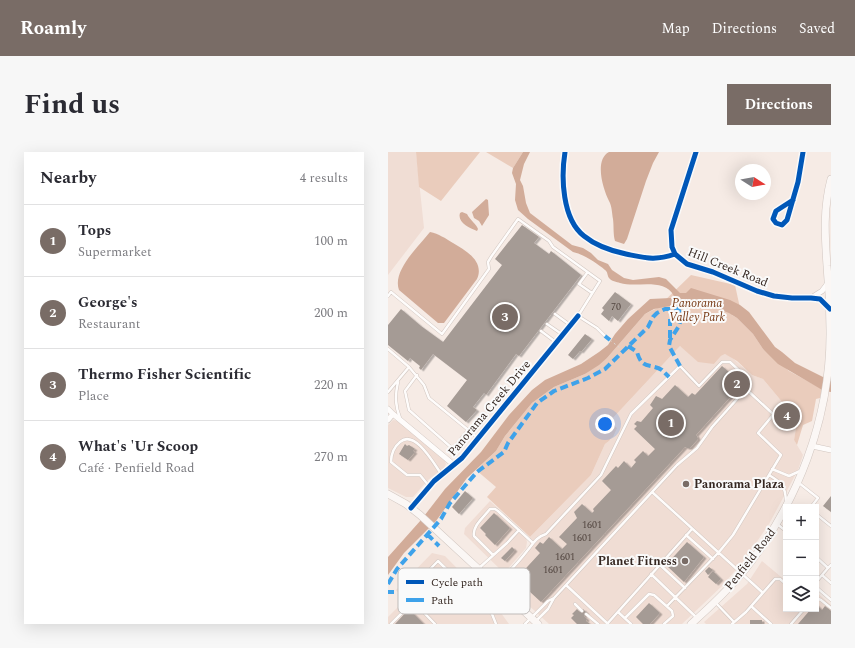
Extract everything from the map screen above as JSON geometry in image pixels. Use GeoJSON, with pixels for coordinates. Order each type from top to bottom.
{"type":"FeatureCollection","features":[{"type":"Feature","properties":{"kind":"main road","name":"Penfield Road"},"geometry":{"type":"LineString","coordinates":[[788,504],[805,467],[821,418],[825,397],[831,344],[830,309],[824,236],[827,195],[831,179]]}},
{"type":"Feature","properties":{"kind":"main road"},"geometry":{"type":"LineString","coordinates":[[388,494],[420,515],[478,568]]}},
{"type":"Feature","properties":{"kind":"main road","name":"Penfield Road"},"geometry":{"type":"LineString","coordinates":[[695,622],[742,573],[777,524],[783,513]]}},
{"type":"Feature","properties":{"kind":"main road"},"geometry":{"type":"LineString","coordinates":[[526,614],[534,622]]}},
{"type":"Feature","properties":{"kind":"street"},"geometry":{"type":"LineString","coordinates":[[566,152],[563,177],[564,194],[572,220],[584,236],[616,252],[641,257],[662,259],[675,254]]}},
{"type":"Feature","properties":{"kind":"street","name":"Hill Creek Road"},"geometry":{"type":"LineString","coordinates":[[696,152],[671,230],[672,247],[675,254],[687,264],[727,277],[757,291],[774,296],[820,299],[830,309]]}},
{"type":"Feature","properties":{"kind":"street"},"geometry":{"type":"LineString","coordinates":[[792,200],[776,211],[773,219],[776,223],[782,225],[787,220],[798,182],[803,152]]}},
{"type":"Feature","properties":{"kind":"street"},"geometry":{"type":"LineString","coordinates":[[827,264],[831,273]]}},
{"type":"Feature","properties":{"kind":"street"},"geometry":{"type":"LineString","coordinates":[[811,298],[822,291],[828,281]]}},
{"type":"Feature","properties":{"kind":"street","name":"Panorama Creek Drive"},"geometry":{"type":"LineString","coordinates":[[411,508],[429,486],[462,458],[578,316]]}},
{"type":"Feature","properties":{"kind":"street"},"geometry":{"type":"LineString","coordinates":[[388,409],[454,465]]}},
{"type":"Feature","properties":{"kind":"street"},"geometry":{"type":"LineString","coordinates":[[388,420],[393,414]]}},
{"type":"Feature","properties":{"kind":"street"},"geometry":{"type":"LineString","coordinates":[[812,446],[831,450]]}},
{"type":"Feature","properties":{"kind":"lane"},"geometry":{"type":"LineString","coordinates":[[388,296],[390,292],[442,334],[489,269],[488,262],[518,219],[587,273],[600,281],[578,316],[597,328],[605,336]]}},
{"type":"Feature","properties":{"kind":"lane"},"geometry":{"type":"LineString","coordinates":[[587,273],[579,284],[592,293]]}},
{"type":"Feature","properties":{"kind":"lane"},"geometry":{"type":"LineString","coordinates":[[556,314],[570,326]]}},
{"type":"Feature","properties":{"kind":"lane"},"geometry":{"type":"LineString","coordinates":[[547,324],[563,336]]}},
{"type":"Feature","properties":{"kind":"lane"},"geometry":{"type":"LineString","coordinates":[[541,331],[557,343]]}},
{"type":"Feature","properties":{"kind":"lane"},"geometry":{"type":"LineString","coordinates":[[388,349],[417,375],[424,385],[429,398],[478,438]]}},
{"type":"Feature","properties":{"kind":"lane"},"geometry":{"type":"LineString","coordinates":[[512,568],[528,551],[533,543],[540,536],[546,534],[601,475],[631,414],[680,366],[699,386],[722,362],[726,361],[730,362],[750,381],[750,385],[712,427],[697,448],[680,462],[652,492],[554,598],[548,609],[534,622],[525,624]]}},
{"type":"Feature","properties":{"kind":"lane"},"geometry":{"type":"LineString","coordinates":[[388,392],[409,367]]}},
{"type":"Feature","properties":{"kind":"lane"},"geometry":{"type":"LineString","coordinates":[[417,375],[405,392],[408,410],[453,449],[468,430]]}},
{"type":"Feature","properties":{"kind":"lane"},"geometry":{"type":"LineString","coordinates":[[398,381],[396,402],[401,420]]}},
{"type":"Feature","properties":{"kind":"lane"},"geometry":{"type":"LineString","coordinates":[[667,606],[713,559],[733,535],[781,454],[758,433],[773,415],[772,413],[746,389]]}},
{"type":"Feature","properties":{"kind":"lane"},"geometry":{"type":"LineString","coordinates":[[429,486],[420,475],[407,474],[391,462],[391,457],[396,445],[405,439],[412,439],[424,450],[442,475]]}},
{"type":"Feature","properties":{"kind":"lane"},"geometry":{"type":"LineString","coordinates":[[772,470],[789,476],[805,467]]}},
{"type":"Feature","properties":{"kind":"lane"},"geometry":{"type":"LineString","coordinates":[[768,476],[783,485],[786,492],[786,504]]}},
{"type":"Feature","properties":{"kind":"lane"},"geometry":{"type":"LineString","coordinates":[[798,483],[818,498],[813,504]]}},
{"type":"Feature","properties":{"kind":"lane"},"geometry":{"type":"LineString","coordinates":[[652,492],[762,592]]}},
{"type":"Feature","properties":{"kind":"lane"},"geometry":{"type":"LineString","coordinates":[[492,555],[473,534],[474,528],[490,509],[495,509],[533,543]]}},
{"type":"Feature","properties":{"kind":"lane"},"geometry":{"type":"LineString","coordinates":[[819,516],[831,526]]}},
{"type":"Feature","properties":{"kind":"lane"},"geometry":{"type":"LineString","coordinates":[[777,524],[783,529]]}},
{"type":"Feature","properties":{"kind":"lane"},"geometry":{"type":"LineString","coordinates":[[566,585],[608,624],[659,564],[692,529]]}},
{"type":"Feature","properties":{"kind":"lane"},"geometry":{"type":"LineString","coordinates":[[478,568],[507,543],[519,530]]}},
{"type":"Feature","properties":{"kind":"lane"},"geometry":{"type":"LineString","coordinates":[[686,535],[713,559]]}},
{"type":"Feature","properties":{"kind":"lane"},"geometry":{"type":"LineString","coordinates":[[819,559],[830,567],[819,578]]}},
{"type":"Feature","properties":{"kind":"lane"},"geometry":{"type":"LineString","coordinates":[[431,568],[438,561],[445,568]]}},
{"type":"Feature","properties":{"kind":"lane"},"geometry":{"type":"LineString","coordinates":[[659,564],[685,588]]}},
{"type":"Feature","properties":{"kind":"lane"},"geometry":{"type":"LineString","coordinates":[[651,574],[676,597],[695,622]]}},
{"type":"Feature","properties":{"kind":"lane"},"geometry":{"type":"LineString","coordinates":[[822,575],[831,583]]}},
{"type":"Feature","properties":{"kind":"lane"},"geometry":{"type":"LineString","coordinates":[[715,602],[733,623],[777,578],[783,582]]}},
{"type":"Feature","properties":{"kind":"lane"},"geometry":{"type":"LineString","coordinates":[[819,590],[831,600]]}},
{"type":"Feature","properties":{"kind":"lane"},"geometry":{"type":"LineString","coordinates":[[625,618],[649,594],[654,594],[672,611],[673,616],[664,624]]}},
{"type":"Feature","properties":{"kind":"lane"},"geometry":{"type":"LineString","coordinates":[[534,622],[548,601],[554,598]]}},
{"type":"Feature","properties":{"kind":"lane"},"geometry":{"type":"LineString","coordinates":[[819,599],[831,608]]}},
{"type":"Feature","properties":{"kind":"lane"},"geometry":{"type":"LineString","coordinates":[[574,604],[582,611]]}},
{"type":"Feature","properties":{"kind":"lane"},"geometry":{"type":"LineString","coordinates":[[751,606],[771,624]]}},
{"type":"Feature","properties":{"kind":"lane"},"geometry":{"type":"LineString","coordinates":[[618,612],[631,624]]}},
{"type":"Feature","properties":{"kind":"lane"},"geometry":{"type":"LineString","coordinates":[[791,624],[801,612]]}},
{"type":"Feature","properties":{"kind":"lane"},"geometry":{"type":"LineString","coordinates":[[391,624],[401,614]]}},
{"type":"Feature","properties":{"kind":"lane"},"geometry":{"type":"LineString","coordinates":[[425,614],[435,624]]}},
{"type":"Feature","properties":{"kind":"lane"},"geometry":{"type":"LineString","coordinates":[[492,614],[496,624]]}},
{"type":"Feature","properties":{"kind":"lane"},"geometry":{"type":"LineString","coordinates":[[586,614],[598,624]]}},
{"type":"Feature","properties":{"kind":"path"},"geometry":{"type":"LineString","coordinates":[[610,340],[620,348]]}},
{"type":"Feature","properties":{"kind":"shaded area"},"geometry":{"type":"Polygon","coordinates":[[[388,152],[416,152],[424,228],[388,275],[388,152]]]}},
{"type":"Feature","properties":{"kind":"shaded area"},"geometry":{"type":"Polygon","coordinates":[[[523,152],[530,152],[524,164],[520,180],[530,213],[572,245],[583,248],[591,253],[598,260],[608,264],[612,270],[624,278],[633,280],[659,277],[666,279],[680,293],[686,293],[691,288],[730,300],[740,305],[749,312],[775,347],[795,363],[831,381],[831,392],[824,391],[778,364],[763,349],[753,334],[737,318],[729,313],[716,308],[686,303],[654,309],[645,314],[607,358],[599,365],[585,374],[554,387],[532,403],[505,436],[496,451],[467,478],[436,521],[404,553],[388,575],[388,557],[421,520],[445,489],[481,452],[509,415],[532,390],[545,380],[581,364],[599,352],[608,345],[628,319],[650,299],[671,298],[674,296],[670,290],[657,285],[627,284],[611,280],[606,271],[585,257],[573,252],[518,210],[515,200],[516,184],[512,173],[513,168],[523,152]]]}},
{"type":"Feature","properties":{"kind":"shaded area"},"geometry":{"type":"Polygon","coordinates":[[[609,152],[659,152],[646,181],[624,244],[615,241],[610,203],[602,182],[602,161],[604,156],[609,152]]]}},
{"type":"Feature","properties":{"kind":"shaded area"},"geometry":{"type":"Polygon","coordinates":[[[486,199],[488,200],[489,215],[482,226],[479,221],[474,218],[472,212],[486,199]]]}},
{"type":"Feature","properties":{"kind":"shaded area"},"geometry":{"type":"Polygon","coordinates":[[[462,212],[467,214],[477,227],[477,231],[462,222],[460,219],[460,213],[462,212]]]}},
{"type":"Feature","properties":{"kind":"shaded area"},"geometry":{"type":"Polygon","coordinates":[[[430,232],[442,236],[468,253],[476,262],[479,273],[477,279],[444,323],[438,323],[399,290],[399,275],[403,267],[413,252],[430,232]]]}},
{"type":"Feature","properties":{"kind":"shaded area","name":"Panorama Plaza"},"geometry":{"type":"Polygon","coordinates":[[[680,346],[714,364],[721,356],[725,354],[730,356],[752,375],[763,379],[783,403],[800,411],[794,440],[803,455],[798,470],[769,524],[745,559],[722,586],[682,624],[549,624],[530,607],[530,568],[512,568],[526,553],[530,544],[530,537],[591,475],[605,444],[609,441],[612,419],[680,346]]]}},
{"type":"Feature","properties":{"kind":"shaded area"},"geometry":{"type":"Polygon","coordinates":[[[393,420],[399,421],[445,461],[446,464],[444,468],[428,480],[413,497],[406,497],[388,488],[388,425],[393,420]]]}},
{"type":"Feature","properties":{"kind":"shaded area"},"geometry":{"type":"Polygon","coordinates":[[[490,501],[525,534],[527,542],[526,548],[508,568],[499,568],[464,534],[465,528],[490,501]]]}},
{"type":"Feature","properties":{"kind":"shaded area"},"geometry":{"type":"Polygon","coordinates":[[[432,553],[445,556],[457,568],[417,568],[432,553]]]}},
{"type":"Feature","properties":{"kind":"shaded area"},"geometry":{"type":"Polygon","coordinates":[[[762,561],[783,578],[783,612],[819,612],[819,595],[831,605],[831,624],[706,624],[704,622],[747,584],[762,561]]]}},
{"type":"Feature","properties":{"kind":"shaded area"},"geometry":{"type":"Polygon","coordinates":[[[398,607],[398,614],[502,614],[509,624],[388,624],[388,617],[398,607]]]}},
{"type":"Feature","properties":{"kind":"green space"},"geometry":{"type":"Polygon","coordinates":[[[416,152],[480,152],[441,201],[419,187],[416,152]]]}},
{"type":"Feature","properties":{"kind":"green space"},"geometry":{"type":"Polygon","coordinates":[[[486,152],[523,152],[513,168],[486,152]]]}},
{"type":"Feature","properties":{"kind":"green space","name":"Panorama Valley Park"},"geometry":{"type":"Polygon","coordinates":[[[691,275],[735,285],[740,308],[732,315],[753,334],[763,349],[789,371],[822,389],[820,398],[816,399],[812,421],[803,425],[797,445],[794,440],[799,411],[783,403],[763,379],[752,375],[737,361],[725,354],[721,356],[714,364],[698,362],[680,346],[612,419],[611,423],[617,428],[613,437],[605,444],[591,475],[530,537],[487,497],[496,487],[476,470],[496,451],[505,436],[532,403],[554,387],[585,374],[607,358],[645,314],[657,308],[691,275]]]}},
{"type":"Feature","properties":{"kind":"building"},"geometry":{"type":"Polygon","coordinates":[[[522,225],[539,237],[534,243],[549,254],[551,251],[581,275],[519,356],[516,354],[486,395],[484,393],[473,407],[477,410],[466,422],[447,406],[467,380],[433,354],[421,370],[419,368],[420,366],[410,358],[408,361],[388,345],[388,325],[401,309],[443,342],[502,265],[495,259],[522,225]]]}},
{"type":"Feature","properties":{"kind":"building"},"geometry":{"type":"Polygon","coordinates":[[[615,292],[631,304],[618,321],[612,316],[609,321],[601,314],[604,310],[602,308],[615,292]]]}},
{"type":"Feature","properties":{"kind":"building"},"geometry":{"type":"Polygon","coordinates":[[[585,334],[592,339],[573,359],[568,355],[585,334]]]}},
{"type":"Feature","properties":{"kind":"building"},"geometry":{"type":"Polygon","coordinates":[[[722,366],[742,384],[696,435],[698,439],[690,448],[685,447],[541,602],[530,592],[530,568],[526,568],[540,553],[535,548],[540,542],[543,544],[549,537],[562,549],[567,544],[559,537],[577,518],[574,512],[582,504],[592,513],[594,511],[593,509],[611,490],[602,481],[616,466],[618,468],[624,461],[631,468],[636,462],[634,460],[643,451],[648,456],[655,449],[634,429],[637,426],[634,424],[637,421],[641,422],[653,408],[650,405],[656,396],[662,399],[675,385],[688,397],[692,393],[695,395],[722,366]]]}},
{"type":"Feature","properties":{"kind":"building"},"geometry":{"type":"Polygon","coordinates":[[[789,412],[790,420],[784,420],[783,413],[789,412]]]}},
{"type":"Feature","properties":{"kind":"building"},"geometry":{"type":"Polygon","coordinates":[[[405,444],[415,449],[413,451],[415,452],[408,460],[399,454],[405,444]]]}},
{"type":"Feature","properties":{"kind":"building"},"geometry":{"type":"Polygon","coordinates":[[[465,491],[473,498],[459,514],[452,507],[465,491]]]}},
{"type":"Feature","properties":{"kind":"building"},"geometry":{"type":"Polygon","coordinates":[[[831,496],[831,512],[823,506],[831,496]]]}},
{"type":"Feature","properties":{"kind":"building"},"geometry":{"type":"Polygon","coordinates":[[[494,513],[510,528],[495,545],[480,528],[494,513]]]}},
{"type":"Feature","properties":{"kind":"building","name":"Planet Fitness"},"geometry":{"type":"Polygon","coordinates":[[[687,542],[704,557],[684,582],[666,565],[687,542]]]}},
{"type":"Feature","properties":{"kind":"building"},"geometry":{"type":"Polygon","coordinates":[[[512,547],[515,550],[505,561],[501,558],[512,547]]]}},
{"type":"Feature","properties":{"kind":"building"},"geometry":{"type":"Polygon","coordinates":[[[709,567],[713,570],[708,575],[705,571],[709,567]]]}},
{"type":"Feature","properties":{"kind":"building"},"geometry":{"type":"Polygon","coordinates":[[[713,571],[721,579],[716,584],[708,577],[713,571]]]}},
{"type":"Feature","properties":{"kind":"building"},"geometry":{"type":"Polygon","coordinates":[[[649,603],[660,613],[650,624],[643,624],[636,617],[649,603]]]}},
{"type":"Feature","properties":{"kind":"building"},"geometry":{"type":"Polygon","coordinates":[[[825,606],[831,611],[831,624],[798,624],[808,612],[819,612],[819,607],[822,610],[825,606]]]}},
{"type":"Feature","properties":{"kind":"building"},"geometry":{"type":"Polygon","coordinates":[[[577,609],[580,612],[583,609],[587,613],[584,616],[587,619],[586,621],[590,624],[577,624],[571,618],[574,615],[572,614],[577,609]]]}},
{"type":"Feature","properties":{"kind":"building"},"geometry":{"type":"Polygon","coordinates":[[[404,614],[414,614],[424,624],[395,624],[404,614]]]}},
{"type":"Feature","properties":{"kind":"building"},"geometry":{"type":"Polygon","coordinates":[[[750,620],[762,620],[762,624],[750,624],[750,620]]]}},
{"type":"Feature","properties":{"kind":"marked path"},"geometry":{"type":"LineString","coordinates":[[388,584],[397,569],[441,519],[450,503],[477,472],[504,452],[508,443],[537,403],[554,391],[588,378],[605,369],[648,327],[653,317],[665,309],[678,309],[682,315],[679,326],[670,340],[669,346],[680,366]]}},
{"type":"Feature","properties":{"kind":"marked path"},"geometry":{"type":"LineString","coordinates":[[670,319],[670,338]]}},
{"type":"Feature","properties":{"kind":"marked path"},"geometry":{"type":"LineString","coordinates":[[605,336],[610,340]]}},
{"type":"Feature","properties":{"kind":"marked path"},"geometry":{"type":"LineString","coordinates":[[628,346],[637,352],[639,358],[644,364],[662,370],[669,377]]}},
{"type":"Feature","properties":{"kind":"marked path"},"geometry":{"type":"LineString","coordinates":[[427,534],[439,546]]}},
{"type":"Feature","properties":{"kind":"marked path"},"geometry":{"type":"LineString","coordinates":[[388,592],[394,592]]}},
{"type":"Feature","properties":{"kind":"cycle path"},"geometry":{"type":"LineString","coordinates":[[565,152],[563,185],[567,209],[577,229],[584,236],[593,242],[615,251],[645,258],[662,258],[675,254]]}},
{"type":"Feature","properties":{"kind":"cycle path"},"geometry":{"type":"LineString","coordinates":[[696,152],[671,230],[672,247],[675,254],[687,264],[713,272],[757,291],[774,296],[820,299],[830,309]]}},
{"type":"Feature","properties":{"kind":"cycle path"},"geometry":{"type":"LineString","coordinates":[[793,200],[776,211],[773,219],[776,223],[782,225],[787,220],[798,182],[803,152]]}},
{"type":"Feature","properties":{"kind":"cycle path"},"geometry":{"type":"LineString","coordinates":[[411,508],[434,481],[462,458],[578,316]]}},
{"type":"Feature","properties":{"kind":"place","name":"Thermo Fisher Scientific"},"geometry":{"type":"Point","coordinates":[505,317]}},
{"type":"Feature","properties":{"kind":"place","name":"George's"},"geometry":{"type":"Point","coordinates":[737,384]}},
{"type":"Feature","properties":{"kind":"place","name":"What's 'Ur Scoop"},"geometry":{"type":"Point","coordinates":[787,416]}},
{"type":"Feature","properties":{"kind":"place","name":"Tops"},"geometry":{"type":"Point","coordinates":[671,423]}},
{"type":"Feature","properties":{"kind":"place","name":"Panorama Plaza"},"geometry":{"type":"Point","coordinates":[686,484]}},
{"type":"Feature","properties":{"kind":"place","name":"Planet Fitness"},"geometry":{"type":"Point","coordinates":[685,561]}}]}
